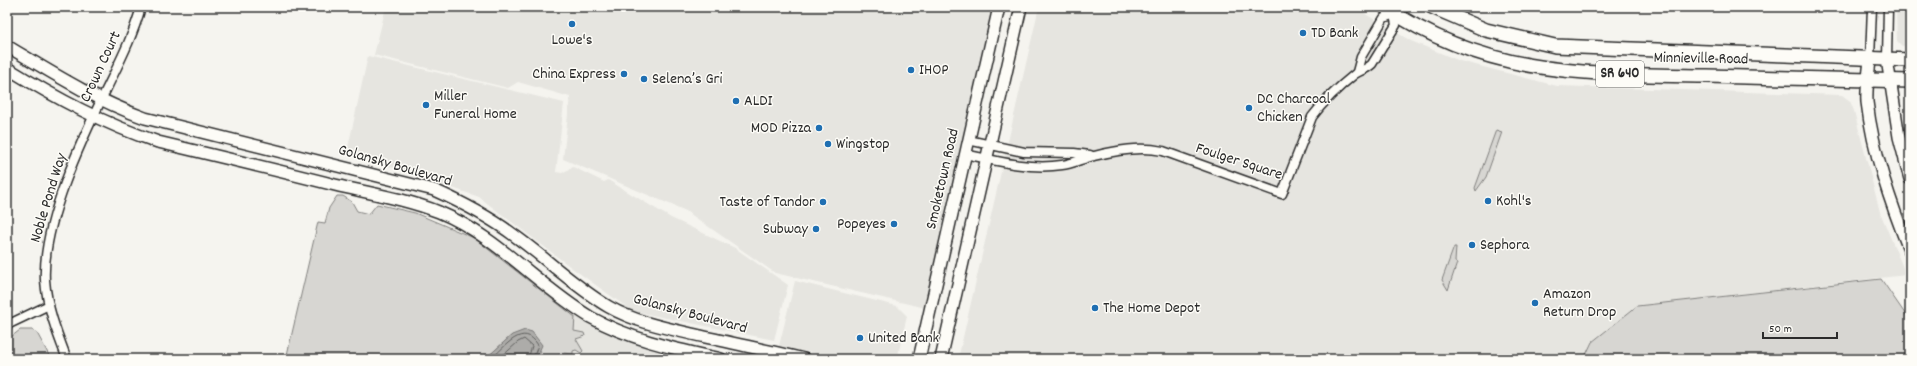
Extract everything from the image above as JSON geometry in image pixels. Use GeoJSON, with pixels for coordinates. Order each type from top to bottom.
{"type":"FeatureCollection","features":[{"type":"Feature","properties":{"kind":"main road","name":"Minnieville Road"},"geometry":{"type":"LineString","coordinates":[[1432,7],[1486,30],[1555,46],[1910,60]]}},
{"type":"Feature","properties":{"kind":"main road","name":"Minnieville Road"},"geometry":{"type":"LineString","coordinates":[[1392,9],[1428,32],[1474,52],[1544,69],[1607,74],[1910,81]]}},
{"type":"Feature","properties":{"kind":"street","name":"Crown Court"},"geometry":{"type":"LineString","coordinates":[[93,117],[127,49],[141,7]]}},
{"type":"Feature","properties":{"kind":"street","name":"Smoketown Road"},"geometry":{"type":"LineString","coordinates":[[919,359],[998,7]]}},
{"type":"Feature","properties":{"kind":"street"},"geometry":{"type":"LineString","coordinates":[[941,359],[1020,7]]}},
{"type":"Feature","properties":{"kind":"street"},"geometry":{"type":"LineString","coordinates":[[1872,7],[1867,101],[1875,144],[1885,180],[1910,252]]}},
{"type":"Feature","properties":{"kind":"street"},"geometry":{"type":"LineString","coordinates":[[1888,7],[1887,59],[1900,137],[1910,180]]}},
{"type":"Feature","properties":{"kind":"street","name":"Foulger Square"},"geometry":{"type":"LineString","coordinates":[[965,154],[1027,166],[1054,166],[1073,163],[1093,156],[1136,148],[1163,150],[1282,194],[1312,117],[1318,109],[1357,72],[1369,67],[1396,25],[1392,9]]}},
{"type":"Feature","properties":{"kind":"street"},"geometry":{"type":"LineString","coordinates":[[1357,72],[1360,57],[1384,18],[1392,9]]}},
{"type":"Feature","properties":{"kind":"street","name":"Golansky Boulevard"},"geometry":{"type":"LineString","coordinates":[[7,46],[67,83],[101,100],[145,118],[434,190],[470,206],[516,236],[582,288],[617,310],[645,322],[677,331],[804,359]]}},
{"type":"Feature","properties":{"kind":"street","name":"Golansky Boulevard"},"geometry":{"type":"LineString","coordinates":[[7,68],[60,100],[93,117],[158,142],[367,192],[439,212],[470,227],[491,240],[563,298],[608,326],[643,340],[721,359]]}},
{"type":"Feature","properties":{"kind":"street","name":"Noble Pond Way"},"geometry":{"type":"LineString","coordinates":[[67,359],[56,332],[49,305],[45,279],[49,236],[67,179],[93,117]]}},
{"type":"Feature","properties":{"kind":"street","name":"Foulger Square"},"geometry":{"type":"LineString","coordinates":[[968,140],[1024,152],[1074,153],[1093,156]]}},
{"type":"Feature","properties":{"kind":"street"},"geometry":{"type":"LineString","coordinates":[[367,192],[371,174]]}},
{"type":"Feature","properties":{"kind":"street"},"geometry":{"type":"LineString","coordinates":[[7,325],[49,305]]}},
{"type":"Feature","properties":{"kind":"street"},"geometry":{"type":"LineString","coordinates":[[608,326],[617,310]]}},
{"type":"Feature","properties":{"kind":"shaded area"},"geometry":{"type":"Polygon","coordinates":[[[386,7],[999,7],[930,309],[775,273],[686,211],[563,159],[570,97],[518,82],[508,88],[374,55],[386,7]]]}},
{"type":"Feature","properties":{"kind":"shaded area"},"geometry":{"type":"Polygon","coordinates":[[[1039,7],[1358,7],[1367,15],[1411,41],[1460,61],[1557,86],[1842,95],[1850,101],[1854,111],[1880,212],[1906,275],[1637,306],[1592,342],[1584,359],[958,359],[1039,7]]]}},
{"type":"Feature","properties":{"kind":"shaded area"},"geometry":{"type":"Polygon","coordinates":[[[1896,7],[1910,7],[1910,47],[1902,46],[1897,41],[1896,7]]]}},
{"type":"Feature","properties":{"kind":"shaded area"},"geometry":{"type":"Polygon","coordinates":[[[368,56],[564,103],[556,172],[562,173],[573,167],[604,182],[608,180],[671,218],[735,248],[788,285],[774,340],[632,311],[572,268],[479,197],[347,152],[368,56]]]}},
{"type":"Feature","properties":{"kind":"shaded area"},"geometry":{"type":"Polygon","coordinates":[[[1496,130],[1502,132],[1486,177],[1476,191],[1475,188],[1496,130]]]}},
{"type":"Feature","properties":{"kind":"shaded area"},"geometry":{"type":"Polygon","coordinates":[[[337,196],[343,196],[352,202],[357,211],[369,214],[377,204],[415,213],[474,238],[575,317],[574,331],[584,333],[585,336],[576,339],[583,351],[581,353],[576,350],[573,351],[573,354],[562,353],[552,359],[536,359],[541,351],[512,335],[485,359],[286,359],[318,222],[325,223],[329,208],[337,196]]]}},
{"type":"Feature","properties":{"kind":"shaded area"},"geometry":{"type":"Polygon","coordinates":[[[1454,247],[1456,247],[1455,262],[1457,263],[1448,290],[1442,280],[1454,247]]]}},
{"type":"Feature","properties":{"kind":"shaded area"},"geometry":{"type":"Polygon","coordinates":[[[1881,279],[1910,321],[1910,359],[1584,359],[1592,342],[1637,306],[1881,279]]]}},
{"type":"Feature","properties":{"kind":"shaded area"},"geometry":{"type":"Polygon","coordinates":[[[795,281],[897,306],[907,316],[897,359],[837,359],[779,346],[795,281]]]}},
{"type":"Feature","properties":{"kind":"shaded area"},"geometry":{"type":"Polygon","coordinates":[[[570,309],[701,359],[544,359],[570,309]]]}},
{"type":"Feature","properties":{"kind":"shaded area"},"geometry":{"type":"Polygon","coordinates":[[[20,330],[32,330],[37,333],[51,359],[7,359],[7,340],[20,330]]]}},
{"type":"Feature","properties":{"kind":"water"},"geometry":{"type":"Polygon","coordinates":[[[525,330],[532,332],[542,345],[536,359],[485,359],[512,335],[525,330]]]}},
{"type":"Feature","properties":{"kind":"place","name":"Lowe's"},"geometry":{"type":"Point","coordinates":[572,24]}},
{"type":"Feature","properties":{"kind":"place","name":"TD Bank"},"geometry":{"type":"Point","coordinates":[1303,33]}},
{"type":"Feature","properties":{"kind":"place","name":"IHOP"},"geometry":{"type":"Point","coordinates":[911,70]}},
{"type":"Feature","properties":{"kind":"place","name":"China Express"},"geometry":{"type":"Point","coordinates":[624,74]}},
{"type":"Feature","properties":{"kind":"place","name":"Selena’s Gri"},"geometry":{"type":"Point","coordinates":[644,79]}},
{"type":"Feature","properties":{"kind":"place","name":"ALDI"},"geometry":{"type":"Point","coordinates":[736,101]}},
{"type":"Feature","properties":{"kind":"place","name":"Miller Funeral Home"},"geometry":{"type":"Point","coordinates":[426,105]}},
{"type":"Feature","properties":{"kind":"place","name":"DC Charcoal Chicken"},"geometry":{"type":"Point","coordinates":[1249,108]}},
{"type":"Feature","properties":{"kind":"place","name":"MOD Pizza"},"geometry":{"type":"Point","coordinates":[819,128]}},
{"type":"Feature","properties":{"kind":"place","name":"Wingstop"},"geometry":{"type":"Point","coordinates":[828,144]}},
{"type":"Feature","properties":{"kind":"place","name":"Kohl's"},"geometry":{"type":"Point","coordinates":[1488,201]}},
{"type":"Feature","properties":{"kind":"place","name":"Taste of Tandor"},"geometry":{"type":"Point","coordinates":[823,202]}},
{"type":"Feature","properties":{"kind":"place","name":"Popeyes"},"geometry":{"type":"Point","coordinates":[894,224]}},
{"type":"Feature","properties":{"kind":"place","name":"Subway"},"geometry":{"type":"Point","coordinates":[816,229]}},
{"type":"Feature","properties":{"kind":"place","name":"Sephora"},"geometry":{"type":"Point","coordinates":[1472,245]}},
{"type":"Feature","properties":{"kind":"place","name":"Amazon Return Drop"},"geometry":{"type":"Point","coordinates":[1535,303]}},
{"type":"Feature","properties":{"kind":"place","name":"The Home Depot"},"geometry":{"type":"Point","coordinates":[1095,308]}},
{"type":"Feature","properties":{"kind":"place","name":"United Bank"},"geometry":{"type":"Point","coordinates":[860,338]}}]}
